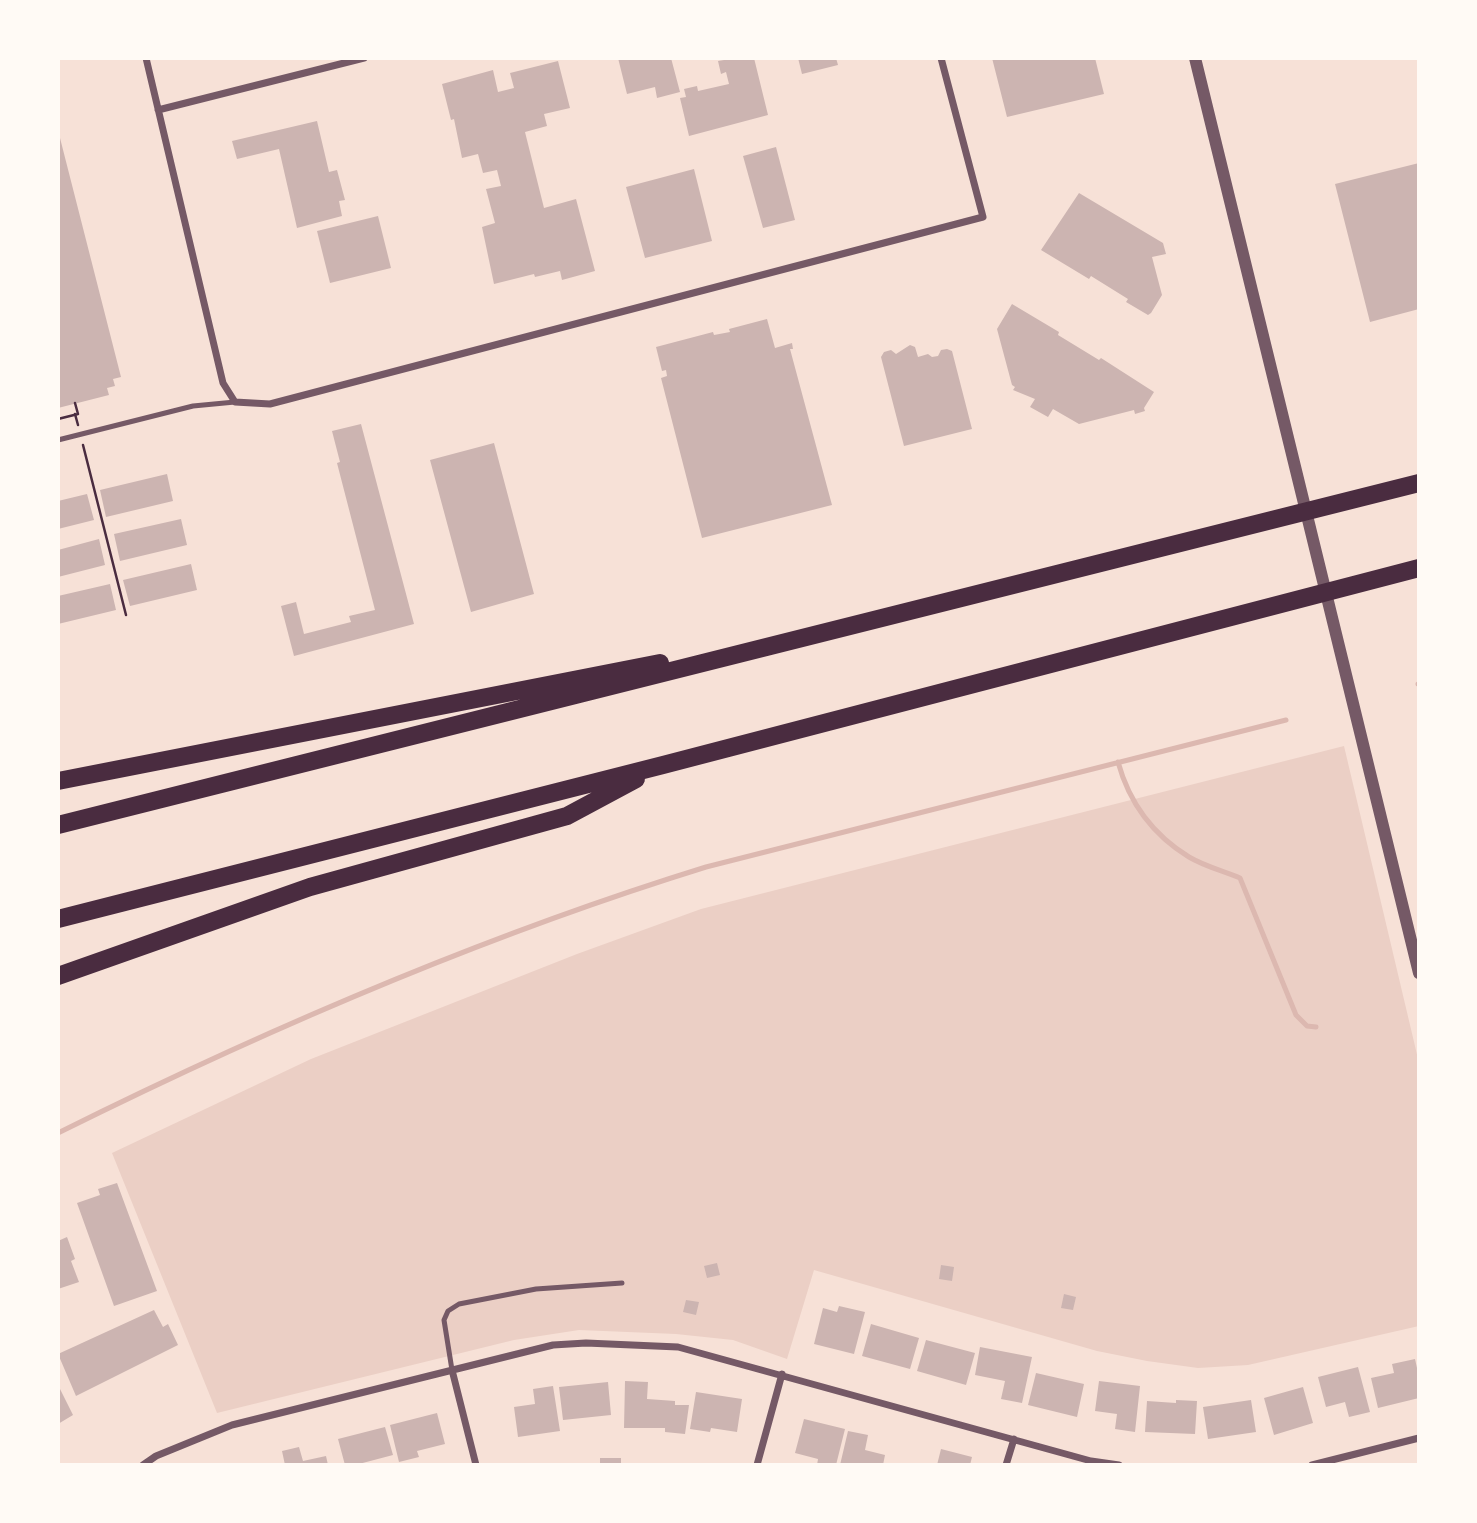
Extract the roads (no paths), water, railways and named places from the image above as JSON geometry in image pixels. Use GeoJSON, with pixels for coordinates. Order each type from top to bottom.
{"type":"FeatureCollection","features":[{"type":"Feature","properties":{"kind":"highway"},"geometry":{"type":"LineString","coordinates":[[58,825],[1419,483]]}},
{"type":"Feature","properties":{"kind":"highway"},"geometry":{"type":"LineString","coordinates":[[58,919],[1419,568]]}},
{"type":"Feature","properties":{"kind":"highway"},"geometry":{"type":"LineString","coordinates":[[58,781],[883,618]]}},
{"type":"Feature","properties":{"kind":"highway"},"geometry":{"type":"LineString","coordinates":[[58,975],[310,887],[567,816],[663,765]]}},
{"type":"Feature","properties":{"kind":"street"},"geometry":{"type":"LineString","coordinates":[[146,58],[223,383],[235,402],[270,404],[983,217],[941,58]]}},
{"type":"Feature","properties":{"kind":"street"},"geometry":{"type":"LineString","coordinates":[[158,110],[364,58]]}},
{"type":"Feature","properties":{"kind":"street"},"geometry":{"type":"LineString","coordinates":[[1195,58],[1419,973]]}},
{"type":"Feature","properties":{"kind":"street"},"geometry":{"type":"LineString","coordinates":[[143,1465],[156,1456],[232,1425],[553,1345],[586,1343],[678,1347],[1090,1461],[1119,1465]]}},
{"type":"Feature","properties":{"kind":"street"},"geometry":{"type":"LineString","coordinates":[[452,1370],[476,1465]]}},
{"type":"Feature","properties":{"kind":"street"},"geometry":{"type":"LineString","coordinates":[[757,1465],[782,1374]]}},
{"type":"Feature","properties":{"kind":"street"},"geometry":{"type":"LineString","coordinates":[[1312,1465],[1419,1438]]}},
{"type":"Feature","properties":{"kind":"street"},"geometry":{"type":"LineString","coordinates":[[1006,1465],[1014,1439]]}},
{"type":"Feature","properties":{"kind":"lane"},"geometry":{"type":"LineString","coordinates":[[58,440],[193,406],[235,402]]}},
{"type":"Feature","properties":{"kind":"lane"},"geometry":{"type":"LineString","coordinates":[[452,1370],[444,1320],[448,1311],[458,1304],[536,1289],[622,1283]]}},
{"type":"Feature","properties":{"kind":"waterway"},"geometry":{"type":"LineString","coordinates":[[58,1133],[296,1021],[458,954],[623,894],[706,867],[1286,720]]}},
{"type":"Feature","properties":{"kind":"waterway"},"geometry":{"type":"LineString","coordinates":[[1118,762],[1136,804],[1164,838],[1195,860],[1240,878],[1296,1015],[1307,1026],[1316,1027]]}}]}
